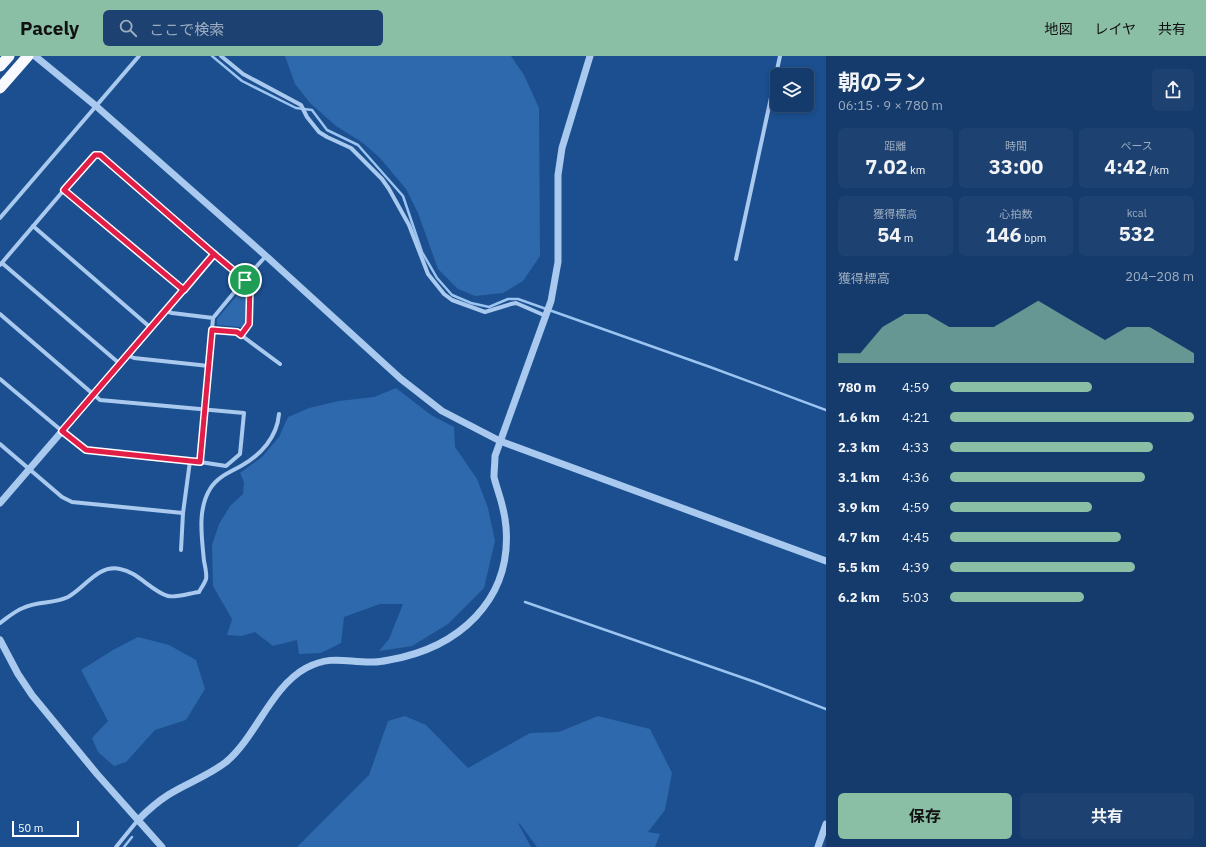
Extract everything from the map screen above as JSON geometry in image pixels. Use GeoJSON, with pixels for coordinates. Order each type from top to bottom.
{"type":"FeatureCollection","features":[{"type":"Feature","properties":{"kind":"highway"},"geometry":{"type":"LineString","coordinates":[[0,66],[9,56]]}},
{"type":"Feature","properties":{"kind":"highway"},"geometry":{"type":"LineString","coordinates":[[0,88],[28,56]]}},
{"type":"Feature","properties":{"kind":"street"},"geometry":{"type":"LineString","coordinates":[[35,56],[96,106],[266,256],[401,379],[442,412],[500,441],[826,561]]}},
{"type":"Feature","properties":{"kind":"street"},"geometry":{"type":"LineString","coordinates":[[0,218],[139,56]]}},
{"type":"Feature","properties":{"kind":"street"},"geometry":{"type":"LineString","coordinates":[[221,56],[243,74],[301,105],[307,117],[319,132],[351,148],[382,179],[409,225],[428,274],[444,294],[452,300],[485,312],[516,303],[546,315]]}},
{"type":"Feature","properties":{"kind":"street"},"geometry":{"type":"LineString","coordinates":[[116,847],[148,810],[167,796],[226,762],[259,721],[278,694],[305,668],[320,662],[336,659],[374,662],[404,657],[425,650],[446,640],[463,629],[475,618],[492,595],[502,575],[506,555],[506,526],[494,477],[495,456],[550,306],[558,262],[558,175],[562,148],[590,56]]}},
{"type":"Feature","properties":{"kind":"street"},"geometry":{"type":"LineString","coordinates":[[736,259],[780,56]]}},
{"type":"Feature","properties":{"kind":"street"},"geometry":{"type":"LineString","coordinates":[[120,364],[1,264],[95,155],[100,155],[250,284],[249,324],[241,335]]}},
{"type":"Feature","properties":{"kind":"street"},"geometry":{"type":"LineString","coordinates":[[64,190],[184,290]]}},
{"type":"Feature","properties":{"kind":"street"},"geometry":{"type":"LineString","coordinates":[[34,226],[151,328]]}},
{"type":"Feature","properties":{"kind":"street"},"geometry":{"type":"LineString","coordinates":[[0,503],[214,254]]}},
{"type":"Feature","properties":{"kind":"street"},"geometry":{"type":"LineString","coordinates":[[245,280],[266,256]]}},
{"type":"Feature","properties":{"kind":"street"},"geometry":{"type":"LineString","coordinates":[[200,462],[213,318],[241,284]]}},
{"type":"Feature","properties":{"kind":"street"},"geometry":{"type":"LineString","coordinates":[[166,311],[213,318]]}},
{"type":"Feature","properties":{"kind":"street"},"geometry":{"type":"LineString","coordinates":[[0,314],[100,400],[244,413],[240,454],[226,466],[86,450],[0,379]]}},
{"type":"Feature","properties":{"kind":"street"},"geometry":{"type":"LineString","coordinates":[[212,330],[237,332],[280,364]]}},
{"type":"Feature","properties":{"kind":"street"},"geometry":{"type":"LineString","coordinates":[[127,356],[208,366]]}},
{"type":"Feature","properties":{"kind":"street"},"geometry":{"type":"LineString","coordinates":[[0,623],[23,608],[69,597],[93,577],[107,569],[120,569],[132,574],[158,591],[169,596],[199,592],[206,578],[201,518],[209,490],[224,475],[241,466],[258,454],[268,444],[278,424],[279,414]]}},
{"type":"Feature","properties":{"kind":"street"},"geometry":{"type":"LineString","coordinates":[[0,444],[62,497],[72,502],[183,513]]}},
{"type":"Feature","properties":{"kind":"street"},"geometry":{"type":"LineString","coordinates":[[181,550],[183,513],[190,461]]}},
{"type":"Feature","properties":{"kind":"street"},"geometry":{"type":"LineString","coordinates":[[0,640],[18,674],[32,695],[97,774],[162,847]]}},
{"type":"Feature","properties":{"kind":"street"},"geometry":{"type":"LineString","coordinates":[[818,847],[826,824]]}},
{"type":"Feature","properties":{"kind":"shaded area"},"geometry":{"type":"Polygon","coordinates":[[[285,56],[511,56],[524,75],[539,108],[540,256],[523,281],[503,293],[475,296],[458,289],[438,269],[418,213],[406,189],[380,158],[363,143],[336,126],[310,103],[295,84],[285,56]]]}},
{"type":"Feature","properties":{"kind":"shaded area"},"geometry":{"type":"Polygon","coordinates":[[[245,286],[247,287],[246,322],[242,327],[217,325],[217,319],[245,286]]]}},
{"type":"Feature","properties":{"kind":"shaded area"},"geometry":{"type":"Polygon","coordinates":[[[396,388],[431,415],[454,427],[455,447],[477,479],[488,508],[495,541],[484,588],[448,624],[412,646],[379,651],[389,639],[403,604],[380,604],[344,617],[341,643],[321,653],[299,654],[297,640],[273,646],[255,632],[242,636],[227,635],[232,619],[213,586],[212,545],[219,524],[230,506],[243,494],[244,482],[240,473],[262,457],[279,437],[288,417],[309,408],[339,401],[374,397],[396,388]]]}},
{"type":"Feature","properties":{"kind":"shaded area"},"geometry":{"type":"Polygon","coordinates":[[[138,637],[169,645],[196,660],[205,689],[186,720],[155,730],[126,762],[114,766],[98,752],[92,738],[108,721],[81,670],[113,650],[138,637]]]}},
{"type":"Feature","properties":{"kind":"shaded area"},"geometry":{"type":"Polygon","coordinates":[[[405,716],[426,725],[468,768],[530,733],[559,732],[598,716],[650,729],[672,773],[665,810],[648,832],[660,834],[655,847],[537,847],[518,823],[531,847],[297,847],[369,775],[388,721],[405,716]]]}},
{"type":"Feature","properties":{"kind":"waterway"},"geometry":{"type":"LineString","coordinates":[[212,56],[242,81],[296,108],[312,110],[327,130],[358,145],[403,196],[422,252],[437,278],[452,295],[471,303],[489,307],[508,299],[518,299],[826,410]]}},
{"type":"Feature","properties":{"kind":"waterway"},"geometry":{"type":"LineString","coordinates":[[525,602],[755,682],[826,709]]}},
{"type":"Feature","properties":{"kind":"waterway"},"geometry":{"type":"LineString","coordinates":[[124,847],[132,837]]}},
{"type":"Feature","properties":{"kind":"route"},"geometry":{"type":"LineString","coordinates":[[245,280],[214,254],[184,290],[179,286],[64,190],[95,155],[100,155],[214,254],[184,290],[62,431],[86,450],[200,462],[212,330],[237,332],[241,335],[249,324],[250,284],[245,280]]}}]}
